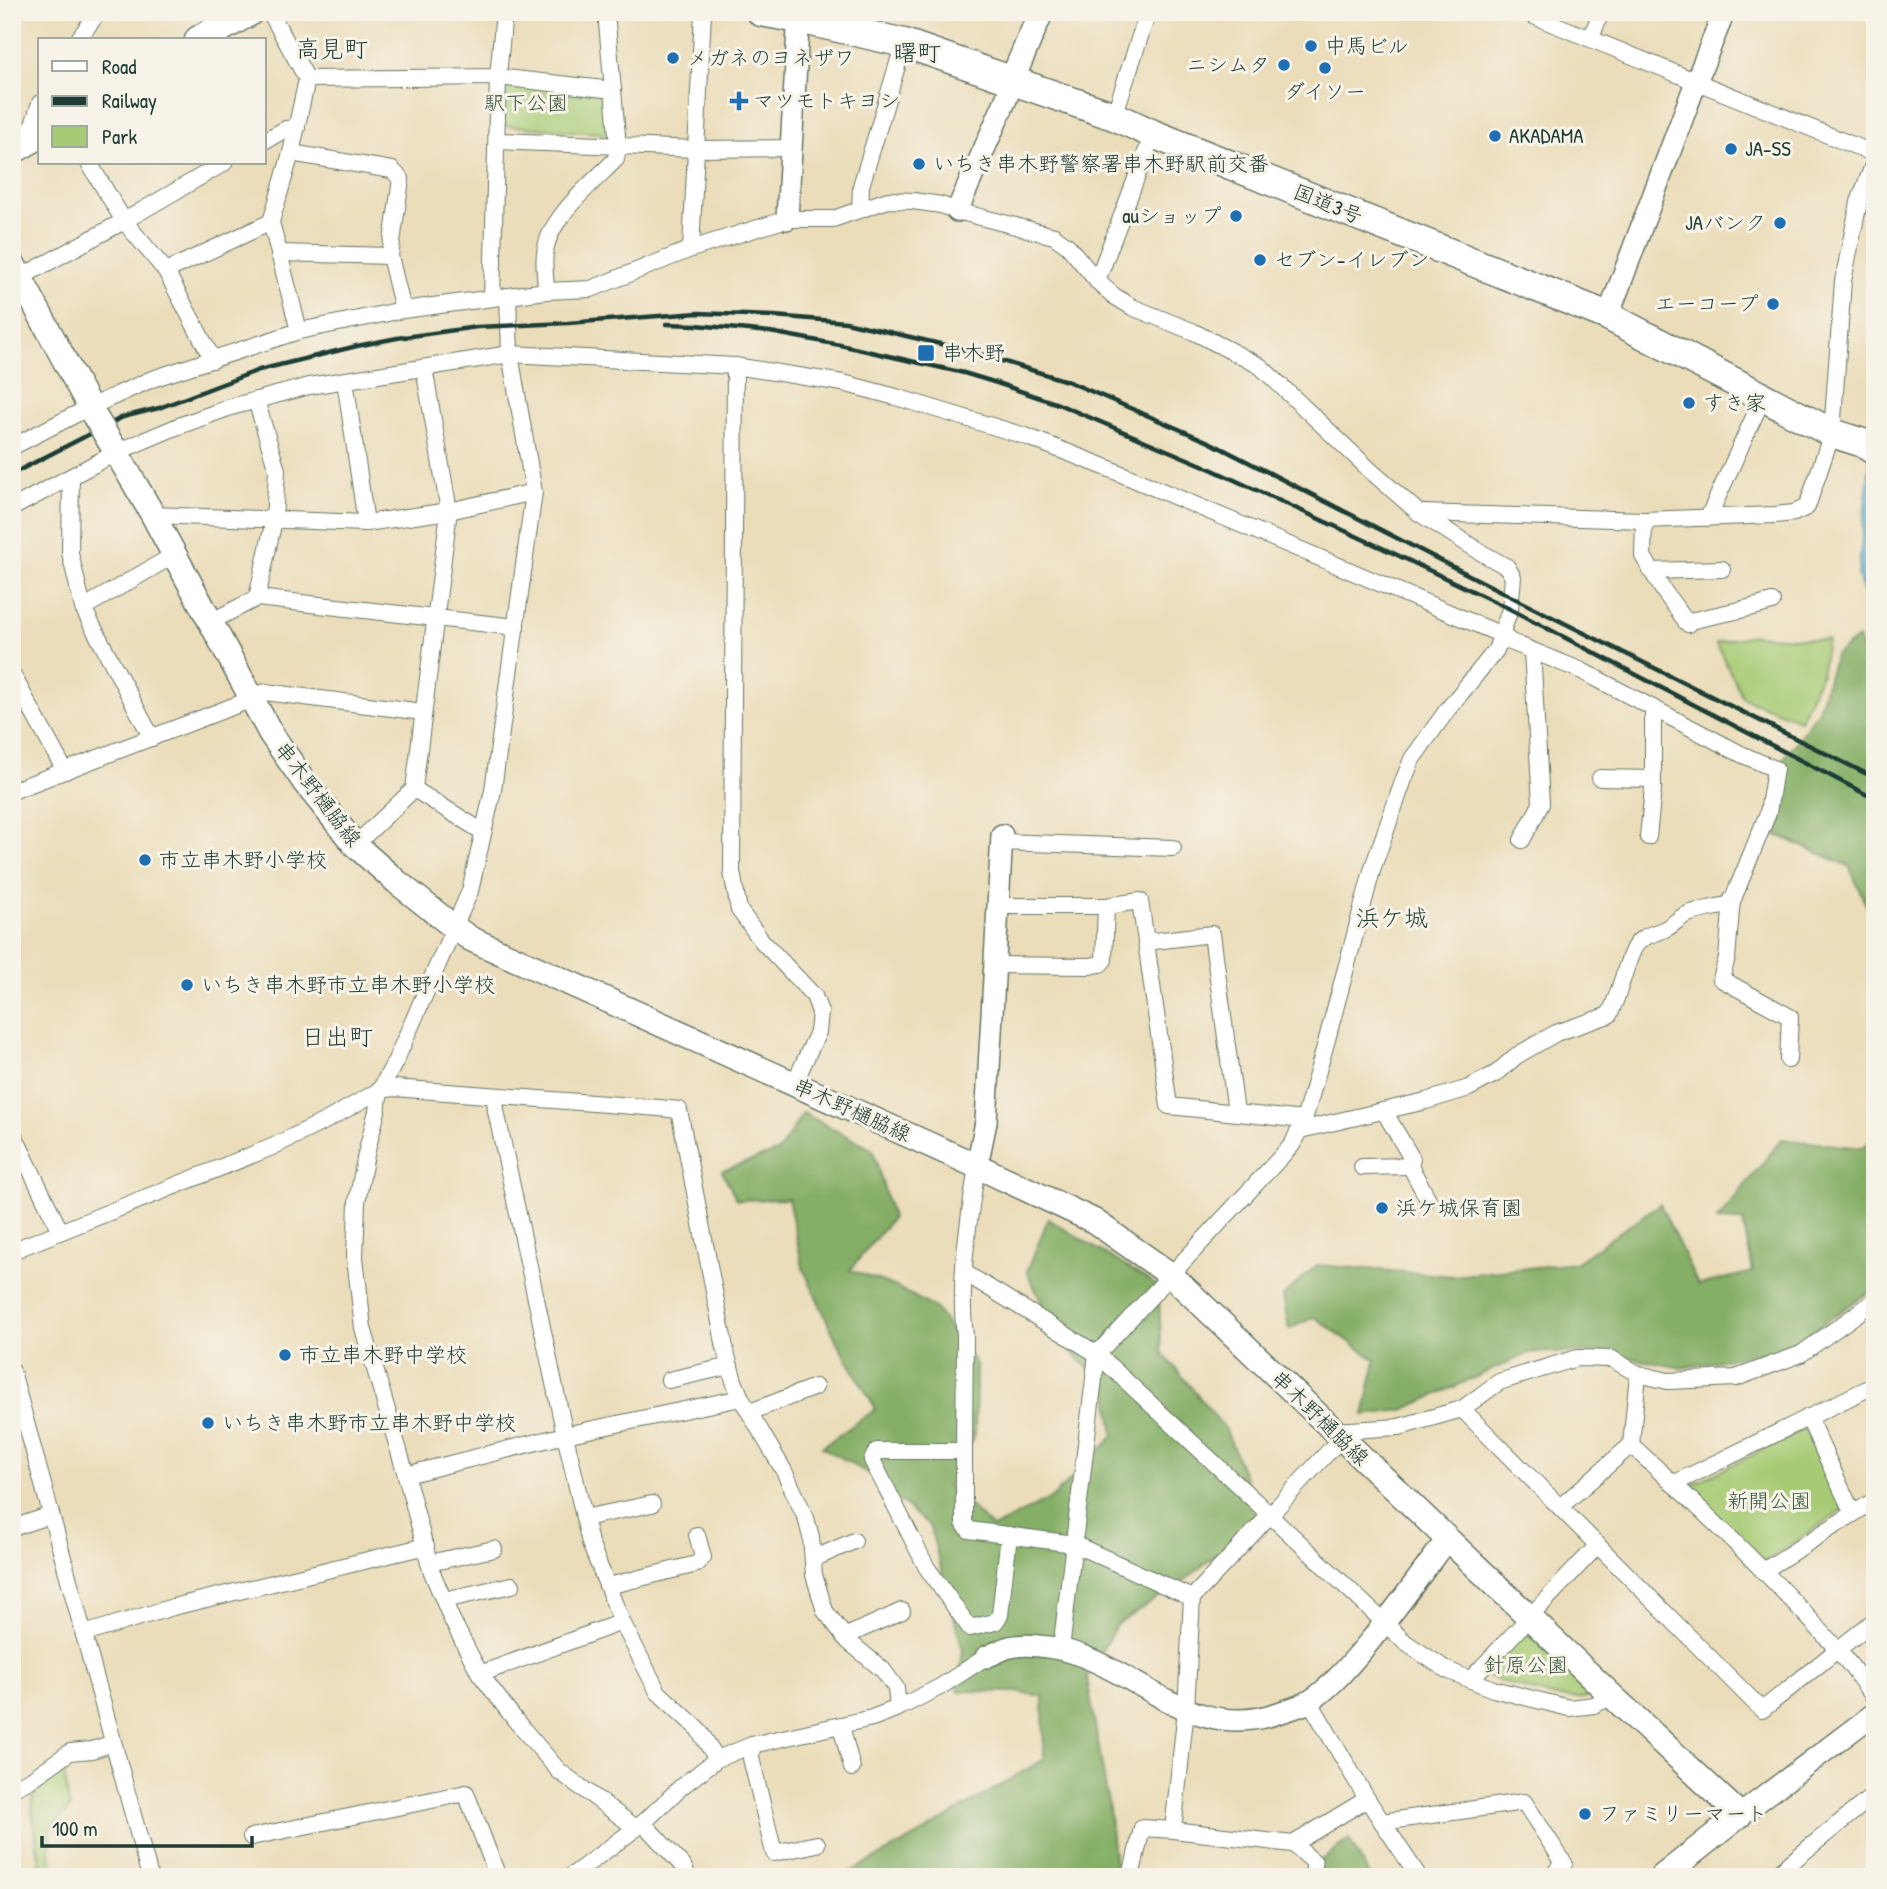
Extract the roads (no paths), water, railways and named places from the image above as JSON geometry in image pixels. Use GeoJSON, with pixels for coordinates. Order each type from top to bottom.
{"type":"FeatureCollection","features":[{"type":"Feature","properties":{"kind":"highway"},"geometry":{"type":"LineString","coordinates":[[203,38],[249,12]]}},
{"type":"Feature","properties":{"kind":"highway","name":"国道3号"},"geometry":{"type":"LineString","coordinates":[[761,12],[799,15],[904,43],[1114,116],[1608,316],[1832,433],[1869,447]]}},
{"type":"Feature","properties":{"kind":"main road"},"geometry":{"type":"LineString","coordinates":[[1012,82],[1041,12]]}},
{"type":"Feature","properties":{"kind":"main road","name":"串木野樋脇線"},"geometry":{"type":"LineString","coordinates":[[15,274],[153,515],[271,734],[355,845],[397,882],[471,939],[1094,1221],[1171,1275],[1740,1815]]}},
{"type":"Feature","properties":{"kind":"main road"},"geometry":{"type":"LineString","coordinates":[[1676,1873],[1740,1815]]}},
{"type":"Feature","properties":{"kind":"street"},"geometry":{"type":"LineString","coordinates":[[79,38],[98,12]]}},
{"type":"Feature","properties":{"kind":"street"},"geometry":{"type":"LineString","coordinates":[[270,12],[307,79],[291,153],[271,222],[299,331]]}},
{"type":"Feature","properties":{"kind":"street"},"geometry":{"type":"LineString","coordinates":[[504,12],[498,77],[497,141],[500,297],[534,492],[494,790],[470,891],[380,1090],[357,1202],[355,1257],[363,1328],[429,1563],[480,1674],[559,1771],[639,1826],[683,1866],[688,1877]]}},
{"type":"Feature","properties":{"kind":"street"},"geometry":{"type":"LineString","coordinates":[[546,291],[545,253],[551,229],[616,159],[618,146],[606,12]]}},
{"type":"Feature","properties":{"kind":"street"},"geometry":{"type":"LineString","coordinates":[[691,249],[703,12]]}},
{"type":"Feature","properties":{"kind":"street"},"geometry":{"type":"LineString","coordinates":[[1114,116],[1148,12]]}},
{"type":"Feature","properties":{"kind":"street"},"geometry":{"type":"LineString","coordinates":[[1524,12],[1875,154]]}},
{"type":"Feature","properties":{"kind":"street"},"geometry":{"type":"LineString","coordinates":[[1591,38],[1601,12]]}},
{"type":"Feature","properties":{"kind":"street"},"geometry":{"type":"LineString","coordinates":[[1608,316],[1724,12]]}},
{"type":"Feature","properties":{"kind":"street"},"geometry":{"type":"LineString","coordinates":[[787,219],[799,15]]}},
{"type":"Feature","properties":{"kind":"street"},"geometry":{"type":"LineString","coordinates":[[860,210],[861,186],[904,43]]}},
{"type":"Feature","properties":{"kind":"street"},"geometry":{"type":"LineString","coordinates":[[307,79],[498,77],[613,90]]}},
{"type":"Feature","properties":{"kind":"street"},"geometry":{"type":"LineString","coordinates":[[957,211],[1012,82]]}},
{"type":"Feature","properties":{"kind":"street"},"geometry":{"type":"LineString","coordinates":[[27,141],[38,109]]}},
{"type":"Feature","properties":{"kind":"street"},"geometry":{"type":"LineString","coordinates":[[266,140],[286,129],[297,128]]}},
{"type":"Feature","properties":{"kind":"street"},"geometry":{"type":"LineString","coordinates":[[1097,281],[1153,134]]}},
{"type":"Feature","properties":{"kind":"street"},"geometry":{"type":"LineString","coordinates":[[497,141],[696,149],[792,148]]}},
{"type":"Feature","properties":{"kind":"street"},"geometry":{"type":"LineString","coordinates":[[291,153],[392,170],[401,179],[390,256],[403,310]]}},
{"type":"Feature","properties":{"kind":"street"},"geometry":{"type":"LineString","coordinates":[[1419,513],[1644,520],[1775,515],[1794,513],[1807,507],[1832,433],[1843,281],[1859,202],[1875,160]]}},
{"type":"Feature","properties":{"kind":"street"},"geometry":{"type":"LineString","coordinates":[[90,164],[124,221],[166,271],[213,360]]}},
{"type":"Feature","properties":{"kind":"street"},"geometry":{"type":"LineString","coordinates":[[15,274],[124,221],[222,164]]}},
{"type":"Feature","properties":{"kind":"street"},"geometry":{"type":"LineString","coordinates":[[12,447],[93,412],[152,379],[299,331],[403,310],[546,291],[591,289],[691,249],[787,219],[833,219],[888,200],[913,201],[940,205],[1054,236],[1068,246],[1097,281],[1114,296],[1132,307],[1194,332],[1259,366],[1419,513],[1507,567],[1513,578],[1512,597],[1496,649],[1412,759],[1404,779],[1373,867],[1302,1125],[1292,1145],[1097,1354],[1061,1649]]}},
{"type":"Feature","properties":{"kind":"street"},"geometry":{"type":"LineString","coordinates":[[166,271],[271,222]]}},
{"type":"Feature","properties":{"kind":"street"},"geometry":{"type":"LineString","coordinates":[[279,253],[390,256]]}},
{"type":"Feature","properties":{"kind":"street"},"geometry":{"type":"LineString","coordinates":[[12,508],[71,477],[115,448],[231,407],[309,386],[510,354],[735,366],[843,383],[1025,436],[1105,467],[1502,635],[1511,642],[1582,671],[1775,769],[1768,813],[1731,904],[1690,913],[1677,919],[1667,929],[1653,932],[1641,939],[1634,948],[1609,1015],[1556,1032],[1516,1056],[1497,1073],[1469,1088],[1384,1111],[1302,1125],[1236,1112],[1170,1107],[1140,901],[1106,906],[998,906]]}},
{"type":"Feature","properties":{"kind":"street"},"geometry":{"type":"LineString","coordinates":[[735,366],[732,872],[739,910],[762,941],[814,996],[820,1012],[818,1032],[794,1084]]}},
{"type":"Feature","properties":{"kind":"street"},"geometry":{"type":"LineString","coordinates":[[355,845],[414,789],[449,511],[424,368]]}},
{"type":"Feature","properties":{"kind":"street"},"geometry":{"type":"LineString","coordinates":[[345,380],[366,523]]}},
{"type":"Feature","properties":{"kind":"street"},"geometry":{"type":"LineString","coordinates":[[1708,518],[1763,397]]}},
{"type":"Feature","properties":{"kind":"street"},"geometry":{"type":"LineString","coordinates":[[256,400],[277,470],[274,520],[257,598]]}},
{"type":"Feature","properties":{"kind":"street"},"geometry":{"type":"LineString","coordinates":[[71,477],[70,553],[83,608],[152,738]]}},
{"type":"Feature","properties":{"kind":"street"},"geometry":{"type":"LineString","coordinates":[[153,515],[366,523],[449,511],[534,492]]}},
{"type":"Feature","properties":{"kind":"street"},"geometry":{"type":"LineString","coordinates":[[1644,520],[1643,556],[1687,623],[1772,602]]}},
{"type":"Feature","properties":{"kind":"street"},"geometry":{"type":"LineString","coordinates":[[83,608],[174,555]]}},
{"type":"Feature","properties":{"kind":"street"},"geometry":{"type":"LineString","coordinates":[[1651,571],[1723,569]]}},
{"type":"Feature","properties":{"kind":"street"},"geometry":{"type":"LineString","coordinates":[[210,622],[257,598],[516,627]]}},
{"type":"Feature","properties":{"kind":"street"},"geometry":{"type":"LineString","coordinates":[[1522,840],[1542,804],[1532,651]]}},
{"type":"Feature","properties":{"kind":"street"},"geometry":{"type":"LineString","coordinates":[[12,674],[65,771]]}},
{"type":"Feature","properties":{"kind":"street"},"geometry":{"type":"LineString","coordinates":[[12,792],[265,692],[424,712]]}},
{"type":"Feature","properties":{"kind":"street"},"geometry":{"type":"LineString","coordinates":[[1648,837],[1653,779],[1653,709]]}},
{"type":"Feature","properties":{"kind":"street"},"geometry":{"type":"LineString","coordinates":[[1600,778],[1653,779]]}},
{"type":"Feature","properties":{"kind":"street"},"geometry":{"type":"LineString","coordinates":[[414,789],[483,832]]}},
{"type":"Feature","properties":{"kind":"street"},"geometry":{"type":"LineString","coordinates":[[1173,848],[1001,838],[986,1122],[965,1250],[964,1523],[969,1530],[1074,1544],[1192,1598]]}},
{"type":"Feature","properties":{"kind":"street"},"geometry":{"type":"LineString","coordinates":[[1732,899],[1727,958],[1721,979],[1790,1017],[1788,1060]]}},
{"type":"Feature","properties":{"kind":"street"},"geometry":{"type":"LineString","coordinates":[[995,965],[1090,967],[1100,964],[1104,960],[1106,906]]}},
{"type":"Feature","properties":{"kind":"street"},"geometry":{"type":"LineString","coordinates":[[1146,942],[1212,934],[1236,1112]]}},
{"type":"Feature","properties":{"kind":"street"},"geometry":{"type":"LineString","coordinates":[[12,1251],[272,1147],[380,1090],[394,1088],[679,1110],[730,1366],[746,1405],[785,1471],[806,1518],[811,1537],[814,1575],[825,1611],[844,1637],[883,1670],[895,1688],[898,1708]]}},
{"type":"Feature","properties":{"kind":"street"},"geometry":{"type":"LineString","coordinates":[[495,1096],[496,1111],[590,1543],[622,1622],[659,1692],[698,1729],[717,1759]]}},
{"type":"Feature","properties":{"kind":"street"},"geometry":{"type":"LineString","coordinates":[[1384,1111],[1412,1159],[1410,1166],[1428,1199]]}},
{"type":"Feature","properties":{"kind":"street"},"geometry":{"type":"LineString","coordinates":[[12,1131],[16,1150],[60,1231]]}},
{"type":"Feature","properties":{"kind":"street"},"geometry":{"type":"LineString","coordinates":[[1362,1167],[1410,1166]]}},
{"type":"Feature","properties":{"kind":"street"},"geometry":{"type":"LineString","coordinates":[[965,1273],[1097,1354],[1384,1623],[1423,1655],[1447,1670],[1493,1689],[1569,1708],[1594,1705],[1612,1696]]}},
{"type":"Feature","properties":{"kind":"street"},"geometry":{"type":"LineString","coordinates":[[1173,1830],[1186,1709],[1192,1598],[1270,1515],[1337,1435],[1399,1427],[1462,1409],[1499,1382],[1577,1358],[1612,1359],[1638,1374],[1668,1381],[1736,1378],[1801,1353],[1875,1301]]}},
{"type":"Feature","properties":{"kind":"street"},"geometry":{"type":"LineString","coordinates":[[669,1380],[730,1366]]}},
{"type":"Feature","properties":{"kind":"street"},"geometry":{"type":"LineString","coordinates":[[12,1371],[150,1877]]}},
{"type":"Feature","properties":{"kind":"street"},"geometry":{"type":"LineString","coordinates":[[1560,1507],[1631,1445],[1638,1374]]}},
{"type":"Feature","properties":{"kind":"street"},"geometry":{"type":"LineString","coordinates":[[1673,1483],[1875,1385]]}},
{"type":"Feature","properties":{"kind":"street"},"geometry":{"type":"LineString","coordinates":[[406,1475],[565,1435],[746,1405],[815,1387]]}},
{"type":"Feature","properties":{"kind":"street"},"geometry":{"type":"LineString","coordinates":[[1462,1409],[1762,1710],[1875,1620]]}},
{"type":"Feature","properties":{"kind":"street"},"geometry":{"type":"LineString","coordinates":[[1808,1417],[1853,1514]]}},
{"type":"Feature","properties":{"kind":"street"},"geometry":{"type":"LineString","coordinates":[[1631,1445],[1673,1483],[1838,1649],[1873,1713],[1740,1815]]}},
{"type":"Feature","properties":{"kind":"street"},"geometry":{"type":"LineString","coordinates":[[964,1451],[877,1451],[872,1460],[927,1568],[970,1628],[995,1622],[1000,1615],[1009,1535]]}},
{"type":"Feature","properties":{"kind":"street"},"geometry":{"type":"LineString","coordinates":[[1762,1571],[1875,1500]]}},
{"type":"Feature","properties":{"kind":"street"},"geometry":{"type":"LineString","coordinates":[[584,1518],[652,1504]]}},
{"type":"Feature","properties":{"kind":"street"},"geometry":{"type":"LineString","coordinates":[[12,1528],[51,1515]]}},
{"type":"Feature","properties":{"kind":"street"},"geometry":{"type":"LineString","coordinates":[[608,1586],[697,1564],[703,1557],[697,1535]]}},
{"type":"Feature","properties":{"kind":"street"},"geometry":{"type":"LineString","coordinates":[[570,1877],[639,1826],[681,1787],[717,1759],[752,1745],[872,1718],[940,1687],[986,1657],[1008,1648],[1035,1645],[1087,1657],[1170,1702],[1205,1716],[1234,1722],[1270,1716],[1310,1702],[1347,1669],[1447,1539]]}},
{"type":"Feature","properties":{"kind":"street"},"geometry":{"type":"LineString","coordinates":[[813,1559],[854,1541]]}},
{"type":"Feature","properties":{"kind":"street"},"geometry":{"type":"LineString","coordinates":[[1470,1679],[1598,1545]]}},
{"type":"Feature","properties":{"kind":"street"},"geometry":{"type":"LineString","coordinates":[[84,1634],[173,1607],[426,1546]]}},
{"type":"Feature","properties":{"kind":"street"},"geometry":{"type":"LineString","coordinates":[[429,1563],[494,1549]]}},
{"type":"Feature","properties":{"kind":"street"},"geometry":{"type":"LineString","coordinates":[[444,1600],[512,1585]]}},
{"type":"Feature","properties":{"kind":"street"},"geometry":{"type":"LineString","coordinates":[[844,1637],[902,1611]]}},
{"type":"Feature","properties":{"kind":"street"},"geometry":{"type":"LineString","coordinates":[[480,1674],[622,1622]]}},
{"type":"Feature","properties":{"kind":"street"},"geometry":{"type":"LineString","coordinates":[[1310,1702],[1367,1800],[1419,1877]]}},
{"type":"Feature","properties":{"kind":"street"},"geometry":{"type":"LineString","coordinates":[[841,1726],[852,1768]]}},
{"type":"Feature","properties":{"kind":"street"},"geometry":{"type":"LineString","coordinates":[[12,1789],[70,1752],[92,1750],[113,1743]]}},
{"type":"Feature","properties":{"kind":"street"},"geometry":{"type":"LineString","coordinates":[[752,1745],[751,1758],[774,1853],[817,1844]]}},
{"type":"Feature","properties":{"kind":"street"},"geometry":{"type":"LineString","coordinates":[[251,1837],[466,1793],[498,1877]]}},
{"type":"Feature","properties":{"kind":"street"},"geometry":{"type":"LineString","coordinates":[[1773,1877],[1875,1794]]}},
{"type":"Feature","properties":{"kind":"street"},"geometry":{"type":"LineString","coordinates":[[1293,1844],[1367,1800]]}},
{"type":"Feature","properties":{"kind":"street"},"geometry":{"type":"LineString","coordinates":[[1382,1822],[1524,1802],[1564,1863],[1551,1877]]}},
{"type":"Feature","properties":{"kind":"street"},"geometry":{"type":"LineString","coordinates":[[1131,1877],[1142,1828],[1293,1844],[1314,1862],[1314,1874],[1308,1877]]}},
{"type":"Feature","properties":{"kind":"water"},"geometry":{"type":"Polygon","coordinates":[[[1875,414],[1875,626],[1858,576],[1875,414]]]}},
{"type":"Feature","properties":{"kind":"railway"},"geometry":{"type":"LineString","coordinates":[[12,474],[123,417],[159,408],[259,370],[397,338],[477,327],[698,313],[846,322],[966,350],[1067,381],[1209,442],[1875,778]]}},
{"type":"Feature","properties":{"kind":"railway"},"geometry":{"type":"LineString","coordinates":[[666,324],[770,332],[840,345],[964,373],[1058,404],[1202,465],[1510,609],[1875,799]]}},
{"type":"Feature","properties":{"kind":"place","name":"中馬ビル"},"geometry":{"type":"Point","coordinates":[1311,46]}},
{"type":"Feature","properties":{"kind":"place","name":"メガネのヨネザワ"},"geometry":{"type":"Point","coordinates":[673,58]}},
{"type":"Feature","properties":{"kind":"place","name":"ニシムタ"},"geometry":{"type":"Point","coordinates":[1284,65]}},
{"type":"Feature","properties":{"kind":"place","name":"ダイソー"},"geometry":{"type":"Point","coordinates":[1325,68]}},
{"type":"Feature","properties":{"kind":"place","name":"マツモトキヨシ"},"geometry":{"type":"Point","coordinates":[739,101]}},
{"type":"Feature","properties":{"kind":"place","name":"AKADAMA"},"geometry":{"type":"Point","coordinates":[1495,136]}},
{"type":"Feature","properties":{"kind":"place","name":"JA-SS"},"geometry":{"type":"Point","coordinates":[1731,149]}},
{"type":"Feature","properties":{"kind":"place","name":"いちき串木野警察署串木野駅前交番"},"geometry":{"type":"Point","coordinates":[919,164]}},
{"type":"Feature","properties":{"kind":"place","name":"auショップ"},"geometry":{"type":"Point","coordinates":[1236,216]}},
{"type":"Feature","properties":{"kind":"place","name":"JAバンク"},"geometry":{"type":"Point","coordinates":[1780,223]}},
{"type":"Feature","properties":{"kind":"place","name":"セブン-イレブン"},"geometry":{"type":"Point","coordinates":[1260,260]}},
{"type":"Feature","properties":{"kind":"place","name":"エーコープ"},"geometry":{"type":"Point","coordinates":[1773,304]}},
{"type":"Feature","properties":{"kind":"place","name":"串木野"},"geometry":{"type":"Point","coordinates":[926,353]}},
{"type":"Feature","properties":{"kind":"place","name":"すき家"},"geometry":{"type":"Point","coordinates":[1689,403]}},
{"type":"Feature","properties":{"kind":"place","name":"市立串木野小学校"},"geometry":{"type":"Point","coordinates":[145,860]}},
{"type":"Feature","properties":{"kind":"place","name":"いちき串木野市立串木野小学校"},"geometry":{"type":"Point","coordinates":[187,985]}},
{"type":"Feature","properties":{"kind":"place","name":"浜ケ城保育園"},"geometry":{"type":"Point","coordinates":[1382,1208]}},
{"type":"Feature","properties":{"kind":"place","name":"市立串木野中学校"},"geometry":{"type":"Point","coordinates":[285,1355]}},
{"type":"Feature","properties":{"kind":"place","name":"いちき串木野市立串木野中学校"},"geometry":{"type":"Point","coordinates":[208,1423]}},
{"type":"Feature","properties":{"kind":"place","name":"ファミリーマート"},"geometry":{"type":"Point","coordinates":[1585,1814]}},
{"type":"Feature","properties":{"kind":"district","name":"高見町"},"geometry":{"type":"Point","coordinates":[332,49]}},
{"type":"Feature","properties":{"kind":"district","name":"曙町"},"geometry":{"type":"Point","coordinates":[917,53]}},
{"type":"Feature","properties":{"kind":"district","name":"浜ケ城"},"geometry":{"type":"Point","coordinates":[1392,918]}},
{"type":"Feature","properties":{"kind":"district","name":"日出町"},"geometry":{"type":"Point","coordinates":[337,1037]}},
{"type":"Feature","properties":{"kind":"park label","name":"駅下公園"},"geometry":{"type":"Point","coordinates":[526,103]}},
{"type":"Feature","properties":{"kind":"park label","name":"新開公園"},"geometry":{"type":"Point","coordinates":[1769,1501]}},
{"type":"Feature","properties":{"kind":"park label","name":"針原公園"},"geometry":{"type":"Point","coordinates":[1526,1665]}}]}
